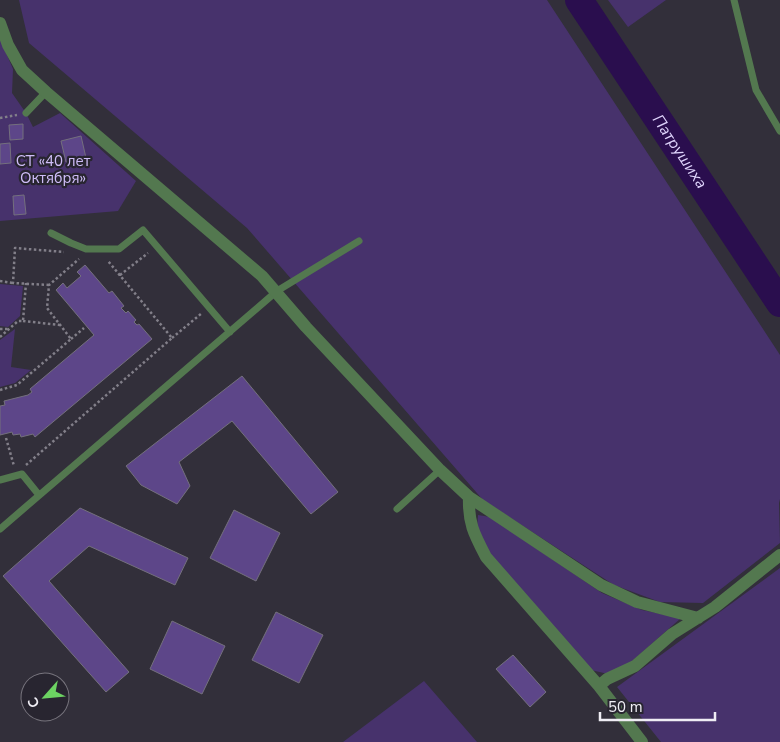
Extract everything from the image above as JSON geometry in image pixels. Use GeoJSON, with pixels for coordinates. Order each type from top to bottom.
{"type":"FeatureCollection","features":[{"type":"Feature","properties":{"kind":"street"},"geometry":{"type":"LineString","coordinates":[[0,23],[8,45],[22,70],[262,276],[306,327],[440,470],[469,497],[601,586],[637,602],[698,618]]}},
{"type":"Feature","properties":{"kind":"street"},"geometry":{"type":"LineString","coordinates":[[469,497],[469,512],[473,532],[486,557],[599,686],[642,742]]}},
{"type":"Feature","properties":{"kind":"street"},"geometry":{"type":"LineString","coordinates":[[599,686],[635,666],[672,634],[715,606],[780,555]]}},
{"type":"Feature","properties":{"kind":"lane"},"geometry":{"type":"LineString","coordinates":[[734,0],[756,90],[780,131]]}},
{"type":"Feature","properties":{"kind":"lane"},"geometry":{"type":"LineString","coordinates":[[26,113],[46,92]]}},
{"type":"Feature","properties":{"kind":"lane"},"geometry":{"type":"LineString","coordinates":[[51,233],[86,249],[119,250],[143,230],[230,332]]}},
{"type":"Feature","properties":{"kind":"lane"},"geometry":{"type":"LineString","coordinates":[[0,529],[276,292],[360,241]]}},
{"type":"Feature","properties":{"kind":"lane"},"geometry":{"type":"LineString","coordinates":[[397,509],[440,470]]}},
{"type":"Feature","properties":{"kind":"lane"},"geometry":{"type":"LineString","coordinates":[[0,480],[22,474],[39,495]]}},
{"type":"Feature","properties":{"kind":"path"},"geometry":{"type":"LineString","coordinates":[[0,118],[26,113]]}},
{"type":"Feature","properties":{"kind":"path"},"geometry":{"type":"LineString","coordinates":[[120,275],[156,246]]}},
{"type":"Feature","properties":{"kind":"path"},"geometry":{"type":"LineString","coordinates":[[12,283],[15,248],[68,252]]}},
{"type":"Feature","properties":{"kind":"path"},"geometry":{"type":"LineString","coordinates":[[71,339],[47,308],[49,285],[85,254]]}},
{"type":"Feature","properties":{"kind":"path"},"geometry":{"type":"LineString","coordinates":[[103,256],[172,338]]}},
{"type":"Feature","properties":{"kind":"path"},"geometry":{"type":"LineString","coordinates":[[0,281],[49,285]]}},
{"type":"Feature","properties":{"kind":"path"},"geometry":{"type":"LineString","coordinates":[[22,321],[26,283]]}},
{"type":"Feature","properties":{"kind":"path"},"geometry":{"type":"LineString","coordinates":[[9,469],[27,465],[209,307]]}},
{"type":"Feature","properties":{"kind":"path"},"geometry":{"type":"LineString","coordinates":[[0,337],[18,321],[60,325]]}},
{"type":"Feature","properties":{"kind":"path"},"geometry":{"type":"LineString","coordinates":[[0,390],[17,385],[84,328]]}},
{"type":"Feature","properties":{"kind":"path"},"geometry":{"type":"LineString","coordinates":[[0,329],[9,329]]}},
{"type":"Feature","properties":{"kind":"green space"},"geometry":{"type":"Polygon","coordinates":[[[19,0],[547,0],[780,355],[780,543],[703,603],[660,602],[614,585],[483,500],[247,228],[29,43],[19,0]]]}},
{"type":"Feature","properties":{"kind":"green space"},"geometry":{"type":"Polygon","coordinates":[[[608,0],[666,0],[628,27],[608,0]]]}},
{"type":"Feature","properties":{"kind":"green space","name":"СТ «40 лет Октября»"},"geometry":{"type":"Polygon","coordinates":[[[0,39],[13,69],[12,93],[33,127],[60,113],[136,181],[118,211],[0,221],[0,39]]]}},
{"type":"Feature","properties":{"kind":"green space"},"geometry":{"type":"Polygon","coordinates":[[[0,284],[23,286],[20,316],[8,327],[0,326],[0,284]]]}},
{"type":"Feature","properties":{"kind":"green space"},"geometry":{"type":"Polygon","coordinates":[[[15,329],[11,367],[31,370],[15,383],[0,387],[0,340],[15,329]]]}},
{"type":"Feature","properties":{"kind":"green space"},"geometry":{"type":"Polygon","coordinates":[[[478,515],[490,517],[602,593],[642,610],[681,618],[631,662],[608,674],[591,670],[485,549],[477,529],[478,515]]]}},
{"type":"Feature","properties":{"kind":"green space"},"geometry":{"type":"Polygon","coordinates":[[[780,568],[780,742],[661,742],[617,687],[780,568]]]}},
{"type":"Feature","properties":{"kind":"green space"},"geometry":{"type":"Polygon","coordinates":[[[424,681],[477,742],[343,742],[424,681]]]}},
{"type":"Feature","properties":{"kind":"building"},"geometry":{"type":"Polygon","coordinates":[[[23,124],[23,139],[10,140],[9,125],[23,124]]]}},
{"type":"Feature","properties":{"kind":"building"},"geometry":{"type":"Polygon","coordinates":[[[81,136],[86,158],[66,162],[61,141],[81,136]]]}},
{"type":"Feature","properties":{"kind":"building"},"geometry":{"type":"Polygon","coordinates":[[[10,143],[11,163],[0,164],[0,144],[10,143]]]}},
{"type":"Feature","properties":{"kind":"building"},"geometry":{"type":"Polygon","coordinates":[[[24,195],[26,214],[14,215],[13,196],[24,195]]]}},
{"type":"Feature","properties":{"kind":"building"},"geometry":{"type":"Polygon","coordinates":[[[85,265],[109,293],[112,291],[124,306],[121,308],[126,313],[128,311],[136,320],[134,322],[137,325],[139,324],[152,339],[35,437],[33,434],[21,437],[20,434],[13,435],[12,432],[0,435],[0,406],[5,405],[4,401],[28,395],[32,392],[30,389],[94,335],[56,290],[63,283],[67,288],[81,276],[77,272],[85,265]]]}},
{"type":"Feature","properties":{"kind":"building"},"geometry":{"type":"Polygon","coordinates":[[[242,376],[338,492],[311,514],[232,421],[179,462],[190,486],[177,504],[141,485],[126,466],[242,376]]]}},
{"type":"Feature","properties":{"kind":"building"},"geometry":{"type":"Polygon","coordinates":[[[80,508],[188,558],[175,585],[89,546],[49,581],[129,672],[106,692],[3,576],[80,508]]]}},
{"type":"Feature","properties":{"kind":"building"},"geometry":{"type":"Polygon","coordinates":[[[234,510],[280,533],[256,581],[210,558],[234,510]]]}},
{"type":"Feature","properties":{"kind":"building"},"geometry":{"type":"Polygon","coordinates":[[[276,612],[323,635],[299,683],[252,660],[276,612]]]}},
{"type":"Feature","properties":{"kind":"building"},"geometry":{"type":"Polygon","coordinates":[[[172,621],[225,646],[202,694],[150,669],[172,621]]]}},
{"type":"Feature","properties":{"kind":"building"},"geometry":{"type":"Polygon","coordinates":[[[513,655],[546,692],[530,707],[496,669],[513,655]]]}},
{"type":"Feature","properties":{"kind":"waterway","name":"Патрушиха"},"geometry":{"type":"LineString","coordinates":[[579,0],[780,303]]}}]}
